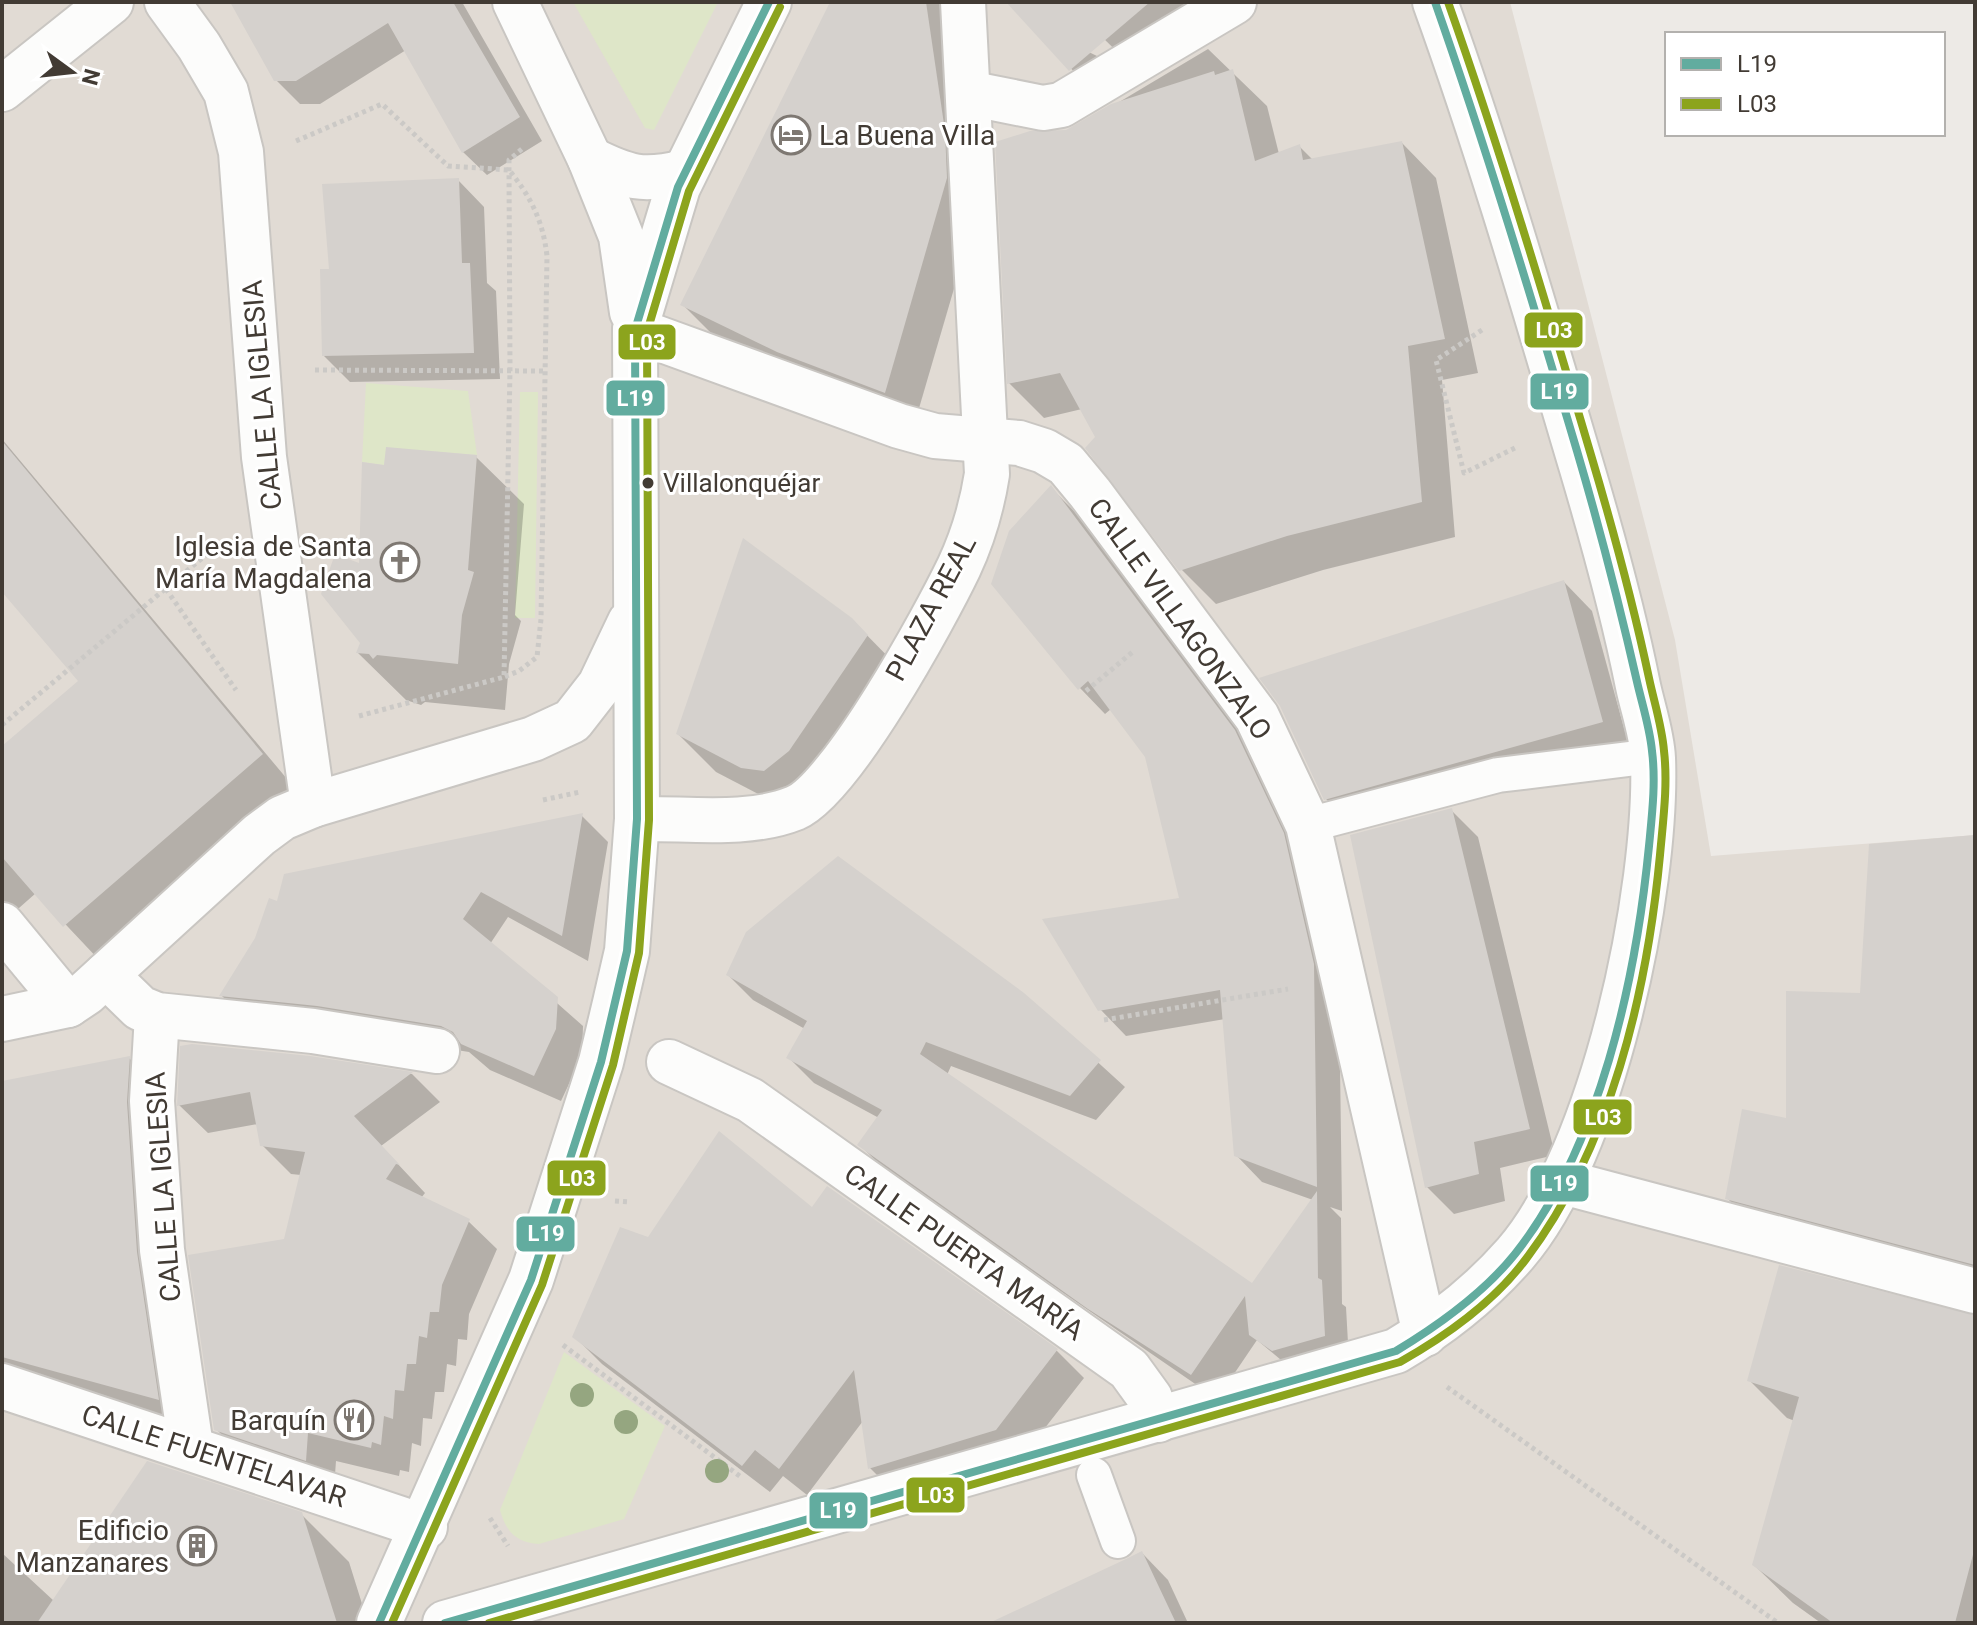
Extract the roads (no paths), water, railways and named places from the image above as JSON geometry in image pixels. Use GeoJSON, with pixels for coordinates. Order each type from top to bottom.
{"type":"FeatureCollection","features":[{"type":"Feature","properties":{"kind":"street"},"geometry":{"type":"LineString","coordinates":[[2,89],[111,2]]}},
{"type":"Feature","properties":{"kind":"street","name":"CALLE LA IGLESIA"},"geometry":{"type":"LineString","coordinates":[[167,2],[199,46],[226,92],[241,152],[264,457],[313,805]]}},
{"type":"Feature","properties":{"kind":"street"},"geometry":{"type":"LineString","coordinates":[[379,1623],[425,1527],[531,1280],[601,1062],[627,951],[637,787],[635,330],[621,236],[590,159],[515,2]]}},
{"type":"Feature","properties":{"kind":"street"},"geometry":{"type":"LineString","coordinates":[[635,330],[656,249],[684,172],[769,2]]}},
{"type":"Feature","properties":{"kind":"street"},"geometry":{"type":"LineString","coordinates":[[635,330],[899,426],[935,436],[984,441],[963,2]]}},
{"type":"Feature","properties":{"kind":"street"},"geometry":{"type":"LineString","coordinates":[[968,93],[1043,108],[1061,105],[1234,2]]}},
{"type":"Feature","properties":{"kind":"street"},"geometry":{"type":"LineString","coordinates":[[445,1623],[1158,1420],[1410,1343],[1465,1306],[1518,1252],[1563,1182],[1598,1092],[1625,982],[1649,865],[1653,756],[1618,588],[1466,87],[1435,2]]}},
{"type":"Feature","properties":{"kind":"street"},"geometry":{"type":"LineString","coordinates":[[590,159],[622,174],[650,180],[684,172]]}},
{"type":"Feature","properties":{"kind":"street","name":"PLAZA REAL"},"geometry":{"type":"LineString","coordinates":[[637,787],[764,817],[797,807],[814,797],[855,744],[959,566],[982,509],[987,474],[984,441]]}},
{"type":"Feature","properties":{"kind":"street","name":"CALLE VILLAGONZALO"},"geometry":{"type":"LineString","coordinates":[[984,441],[1019,443],[1044,451],[1066,464],[1257,717],[1308,825],[1344,980],[1410,1343]]}},
{"type":"Feature","properties":{"kind":"street"},"geometry":{"type":"LineString","coordinates":[[2,1019],[68,1005],[106,975],[259,835],[282,818],[313,805],[533,739],[572,721],[600,685],[620,650],[635,608]]}},
{"type":"Feature","properties":{"kind":"street"},"geometry":{"type":"LineString","coordinates":[[572,721],[597,726],[620,739],[637,787]]}},
{"type":"Feature","properties":{"kind":"street"},"geometry":{"type":"LineString","coordinates":[[2,925],[68,1005]]}},
{"type":"Feature","properties":{"kind":"street"},"geometry":{"type":"LineString","coordinates":[[106,975],[140,1008],[157,1015],[313,1031],[437,1051]]}},
{"type":"Feature","properties":{"kind":"street","name":"CALLE LA IGLESIA"},"geometry":{"type":"LineString","coordinates":[[157,1015],[152,1101],[162,1250],[191,1447]]}},
{"type":"Feature","properties":{"kind":"street","name":"CALLE PUERTA MARÍA"},"geometry":{"type":"LineString","coordinates":[[669,1062],[750,1100],[1129,1369],[1150,1398],[1158,1420]]}},
{"type":"Feature","properties":{"kind":"street"},"geometry":{"type":"LineString","coordinates":[[1563,1182],[1975,1291]]}},
{"type":"Feature","properties":{"kind":"street","name":"CALLE FUENTELAVAR"},"geometry":{"type":"LineString","coordinates":[[2,1386],[425,1527]]}},
{"type":"Feature","properties":{"kind":"lane"},"geometry":{"type":"LineString","coordinates":[[1308,825],[1498,775],[1653,756]]}},
{"type":"Feature","properties":{"kind":"lane"},"geometry":{"type":"LineString","coordinates":[[1094,1475],[1118,1541]]}},
{"type":"Feature","properties":{"kind":"place","name":"La Buena Villa"},"geometry":{"type":"Point","coordinates":[791,135]}},
{"type":"Feature","properties":{"kind":"place","name":"Villalonquéjar"},"geometry":{"type":"Point","coordinates":[648,483]}},
{"type":"Feature","properties":{"kind":"place","name":"Iglesia de Santa María Magdalena"},"geometry":{"type":"Point","coordinates":[400,562]}},
{"type":"Feature","properties":{"kind":"place","name":"Barquín"},"geometry":{"type":"Point","coordinates":[354,1420]}},
{"type":"Feature","properties":{"kind":"place","name":"Edificio Manzanares"},"geometry":{"type":"Point","coordinates":[197,1546]}}]}
